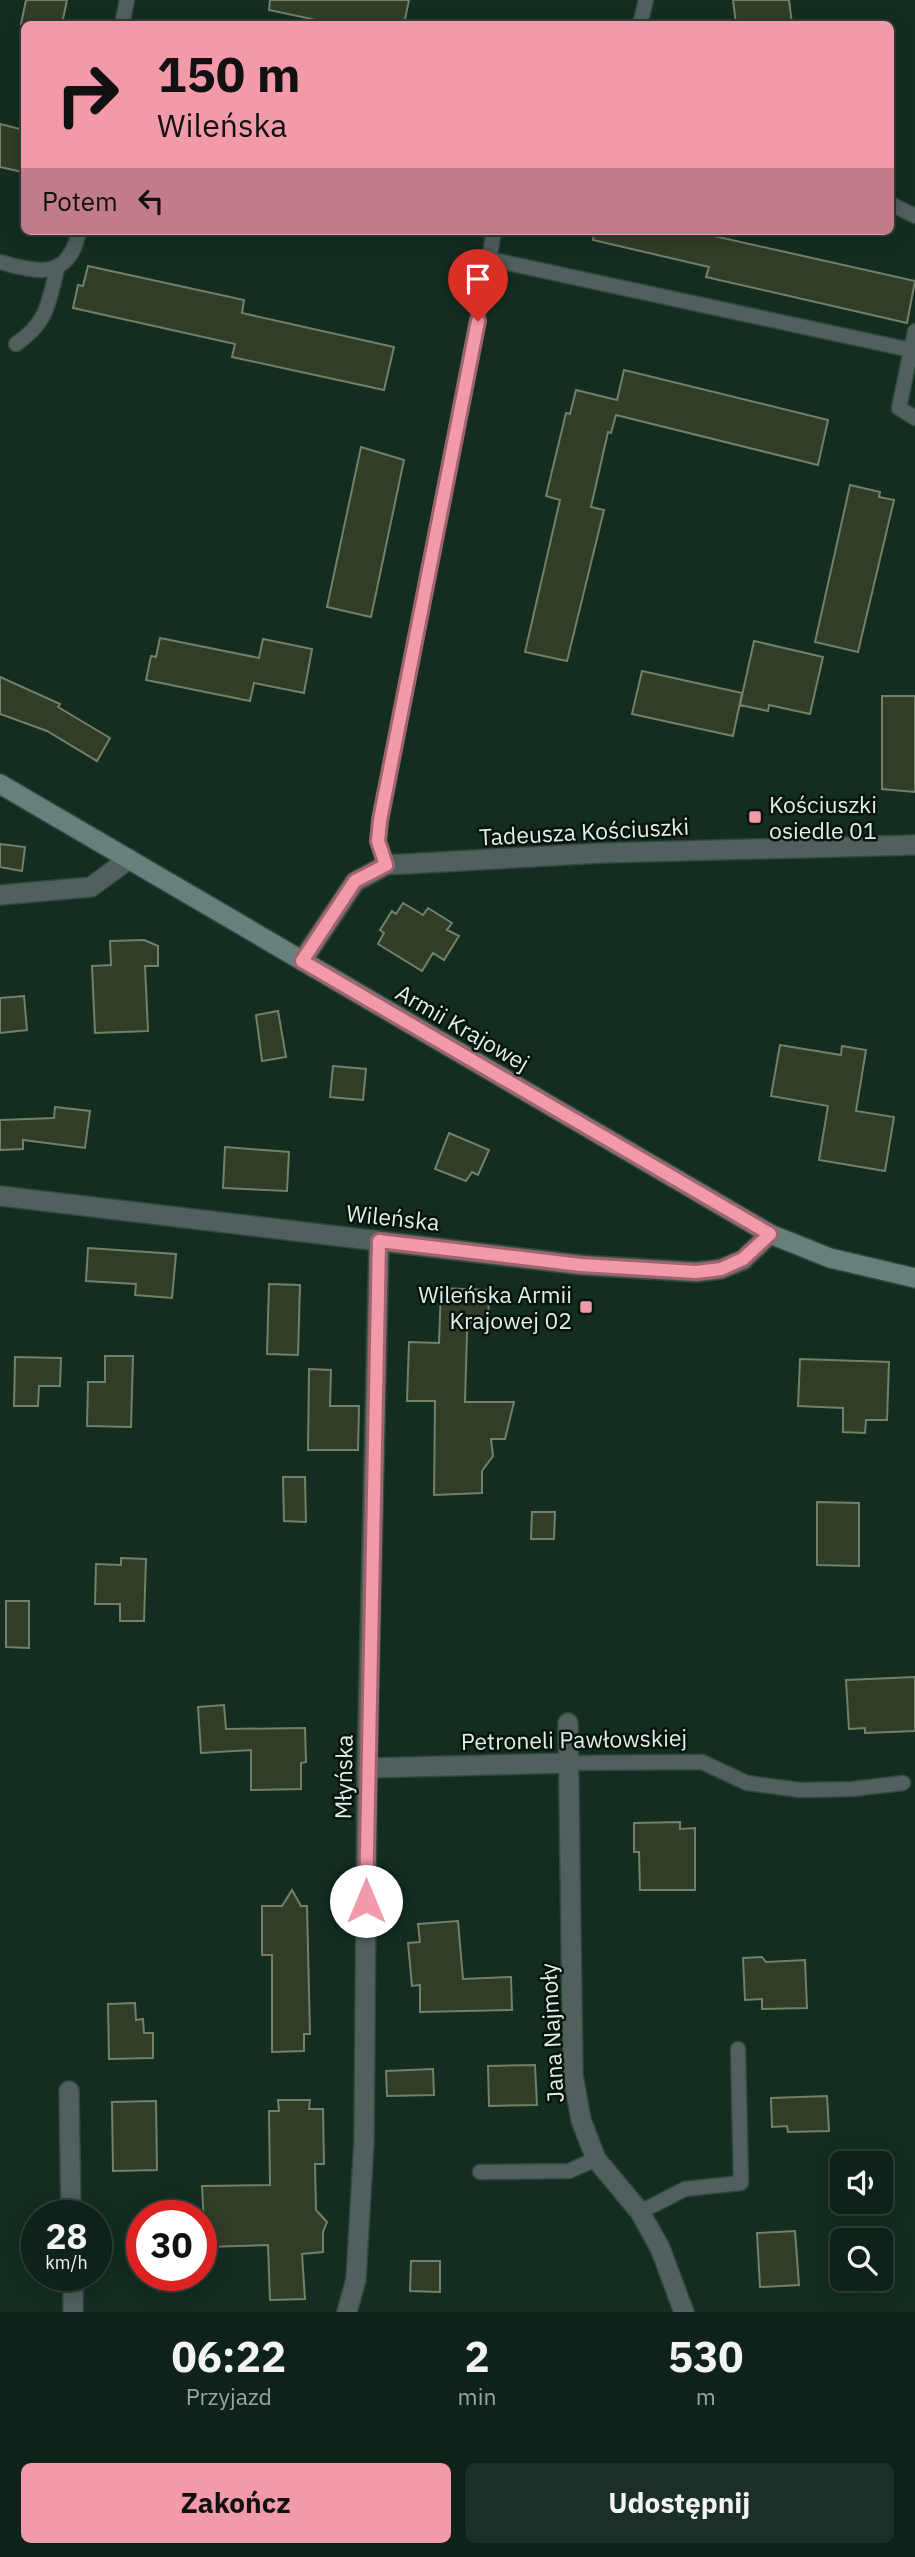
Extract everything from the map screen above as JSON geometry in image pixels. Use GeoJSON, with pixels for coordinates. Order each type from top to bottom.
{"type":"FeatureCollection","features":[{"type":"Feature","properties":{"kind":"main road","name":"Armii Krajowej"},"geometry":{"type":"LineString","coordinates":[[0,784],[770,1234],[830,1258],[915,1278]]}},
{"type":"Feature","properties":{"kind":"street","name":"Tadeusza Kościuszki"},"geometry":{"type":"LineString","coordinates":[[302,961],[355,881],[386,865],[602,853],[915,845]]}},
{"type":"Feature","properties":{"kind":"street"},"geometry":{"type":"LineString","coordinates":[[0,895],[91,887],[129,859]]}},
{"type":"Feature","properties":{"kind":"street","name":"Wileńska"},"geometry":{"type":"LineString","coordinates":[[0,1196],[581,1265],[696,1272],[721,1269],[743,1259],[770,1234]]}},
{"type":"Feature","properties":{"kind":"street","name":"Młyńska"},"geometry":{"type":"LineString","coordinates":[[347,2312],[356,2279],[364,2141],[367,1768],[379,1241]]}},
{"type":"Feature","properties":{"kind":"street","name":"Jana Najmoły"},"geometry":{"type":"LineString","coordinates":[[568,1723],[573,2075],[581,2120],[596,2159],[640,2212],[660,2248],[684,2312]]}},
{"type":"Feature","properties":{"kind":"street","name":"Petroneli Pawłowskiej"},"geometry":{"type":"LineString","coordinates":[[367,1768],[568,1763]]}},
{"type":"Feature","properties":{"kind":"street"},"geometry":{"type":"LineString","coordinates":[[69,2091],[71,2200]]}},
{"type":"Feature","properties":{"kind":"street"},"geometry":{"type":"LineString","coordinates":[[73,2291],[74,2312]]}},
{"type":"Feature","properties":{"kind":"lane"},"geometry":{"type":"LineString","coordinates":[[123,21],[127,0]]}},
{"type":"Feature","properties":{"kind":"lane"},"geometry":{"type":"LineString","coordinates":[[641,21],[646,0]]}},
{"type":"Feature","properties":{"kind":"lane"},"geometry":{"type":"LineString","coordinates":[[894,206],[915,216]]}},
{"type":"Feature","properties":{"kind":"lane"},"geometry":{"type":"LineString","coordinates":[[16,344],[44,318],[57,268],[75,250],[78,235]]}},
{"type":"Feature","properties":{"kind":"lane"},"geometry":{"type":"LineString","coordinates":[[386,865],[378,841],[380,820],[494,235]]}},
{"type":"Feature","properties":{"kind":"lane"},"geometry":{"type":"LineString","coordinates":[[489,259],[911,350]]}},
{"type":"Feature","properties":{"kind":"lane"},"geometry":{"type":"LineString","coordinates":[[0,262],[37,272],[57,268]]}},
{"type":"Feature","properties":{"kind":"lane"},"geometry":{"type":"LineString","coordinates":[[915,331],[899,408],[915,418]]}},
{"type":"Feature","properties":{"kind":"lane","name":"Petroneli Pawłowskiej"},"geometry":{"type":"LineString","coordinates":[[568,1763],[702,1762],[747,1783],[800,1790],[853,1789],[903,1783]]}},
{"type":"Feature","properties":{"kind":"lane"},"geometry":{"type":"LineString","coordinates":[[640,2212],[685,2189],[741,2183],[738,2049]]}},
{"type":"Feature","properties":{"kind":"lane"},"geometry":{"type":"LineString","coordinates":[[480,2172],[569,2171],[596,2159]]}},
{"type":"Feature","properties":{"kind":"building"},"geometry":{"type":"Polygon","coordinates":[[[26,0],[67,0],[63,21],[22,21],[26,0]]]}},
{"type":"Feature","properties":{"kind":"building"},"geometry":{"type":"Polygon","coordinates":[[[270,0],[409,0],[405,21],[321,21],[269,10],[270,0]]]}},
{"type":"Feature","properties":{"kind":"building"},"geometry":{"type":"Polygon","coordinates":[[[733,0],[789,0],[792,21],[736,21],[733,0]]]}},
{"type":"Feature","properties":{"kind":"building"},"geometry":{"type":"Polygon","coordinates":[[[0,124],[21,129],[21,172],[0,167],[0,124]]]}},
{"type":"Feature","properties":{"kind":"building"},"geometry":{"type":"Polygon","coordinates":[[[594,235],[714,235],[915,281],[907,323],[706,277],[709,267],[593,240],[594,235]]]}},
{"type":"Feature","properties":{"kind":"building"},"geometry":{"type":"Polygon","coordinates":[[[88,266],[244,300],[242,313],[394,347],[384,390],[232,357],[235,344],[73,308],[78,285],[83,286],[88,266]]]}},
{"type":"Feature","properties":{"kind":"building"},"geometry":{"type":"Polygon","coordinates":[[[624,370],[828,420],[818,465],[616,415],[611,433],[608,432],[591,507],[604,510],[567,661],[525,652],[560,500],[546,496],[566,413],[570,414],[576,390],[617,400],[624,370]]]}},
{"type":"Feature","properties":{"kind":"building"},"geometry":{"type":"Polygon","coordinates":[[[361,447],[404,460],[371,617],[327,607],[361,447]]]}},
{"type":"Feature","properties":{"kind":"building"},"geometry":{"type":"Polygon","coordinates":[[[850,485],[880,492],[879,497],[894,500],[858,652],[815,642],[850,485]]]}},
{"type":"Feature","properties":{"kind":"building"},"geometry":{"type":"Polygon","coordinates":[[[160,638],[259,658],[263,639],[312,649],[304,693],[254,683],[250,701],[146,680],[151,656],[156,657],[160,638]]]}},
{"type":"Feature","properties":{"kind":"building"},"geometry":{"type":"Polygon","coordinates":[[[754,641],[823,657],[810,714],[769,705],[768,711],[740,705],[754,641]]]}},
{"type":"Feature","properties":{"kind":"building"},"geometry":{"type":"Polygon","coordinates":[[[642,671],[742,693],[733,736],[632,714],[642,671]]]}},
{"type":"Feature","properties":{"kind":"building"},"geometry":{"type":"Polygon","coordinates":[[[0,677],[60,704],[58,707],[110,738],[97,761],[47,731],[0,714],[0,677]]]}},
{"type":"Feature","properties":{"kind":"building"},"geometry":{"type":"Polygon","coordinates":[[[882,696],[915,696],[915,792],[882,789],[882,696]]]}},
{"type":"Feature","properties":{"kind":"building"},"geometry":{"type":"Polygon","coordinates":[[[0,844],[25,847],[22,871],[0,867],[0,844]]]}},
{"type":"Feature","properties":{"kind":"building"},"geometry":{"type":"Polygon","coordinates":[[[403,903],[423,915],[428,908],[452,923],[447,930],[459,936],[444,960],[433,953],[422,971],[378,944],[384,933],[380,930],[392,911],[396,914],[403,903]]]}},
{"type":"Feature","properties":{"kind":"building"},"geometry":{"type":"Polygon","coordinates":[[[144,940],[158,946],[158,966],[145,966],[148,1031],[95,1033],[92,966],[111,965],[110,941],[144,940]]]}},
{"type":"Feature","properties":{"kind":"building"},"geometry":{"type":"Polygon","coordinates":[[[24,996],[27,1030],[0,1033],[0,998],[24,996]]]}},
{"type":"Feature","properties":{"kind":"building"},"geometry":{"type":"Polygon","coordinates":[[[278,1011],[286,1057],[262,1061],[256,1015],[278,1011]]]}},
{"type":"Feature","properties":{"kind":"building"},"geometry":{"type":"Polygon","coordinates":[[[780,1045],[841,1055],[842,1046],[866,1050],[856,1111],[894,1117],[885,1171],[819,1160],[828,1106],[771,1096],[780,1045]]]}},
{"type":"Feature","properties":{"kind":"building"},"geometry":{"type":"Polygon","coordinates":[[[333,1066],[366,1069],[363,1100],[330,1097],[333,1066]]]}},
{"type":"Feature","properties":{"kind":"building"},"geometry":{"type":"Polygon","coordinates":[[[55,1107],[90,1111],[85,1148],[23,1140],[23,1149],[0,1150],[0,1120],[54,1118],[55,1107]]]}},
{"type":"Feature","properties":{"kind":"building"},"geometry":{"type":"Polygon","coordinates":[[[449,1133],[489,1150],[478,1175],[472,1172],[466,1181],[435,1169],[449,1133]]]}},
{"type":"Feature","properties":{"kind":"building"},"geometry":{"type":"Polygon","coordinates":[[[225,1147],[289,1152],[287,1191],[223,1188],[225,1147]]]}},
{"type":"Feature","properties":{"kind":"building"},"geometry":{"type":"Polygon","coordinates":[[[88,1248],[176,1254],[172,1298],[135,1295],[136,1284],[86,1281],[88,1248]]]}},
{"type":"Feature","properties":{"kind":"building"},"geometry":{"type":"Polygon","coordinates":[[[269,1284],[300,1285],[298,1355],[267,1354],[269,1284]]]}},
{"type":"Feature","properties":{"kind":"building"},"geometry":{"type":"Polygon","coordinates":[[[441,1288],[489,1290],[488,1324],[469,1323],[465,1402],[514,1402],[505,1439],[491,1439],[493,1456],[482,1471],[482,1493],[434,1495],[435,1401],[407,1401],[409,1342],[439,1343],[441,1288]]]}},
{"type":"Feature","properties":{"kind":"building"},"geometry":{"type":"Polygon","coordinates":[[[105,1356],[133,1356],[131,1427],[87,1426],[88,1382],[105,1382],[105,1356]]]}},
{"type":"Feature","properties":{"kind":"building"},"geometry":{"type":"Polygon","coordinates":[[[15,1357],[61,1358],[60,1386],[39,1386],[38,1406],[14,1406],[15,1357]]]}},
{"type":"Feature","properties":{"kind":"building"},"geometry":{"type":"Polygon","coordinates":[[[800,1359],[889,1362],[887,1420],[866,1420],[865,1433],[843,1432],[843,1408],[798,1406],[800,1359]]]}},
{"type":"Feature","properties":{"kind":"building"},"geometry":{"type":"Polygon","coordinates":[[[309,1369],[331,1370],[330,1406],[359,1406],[358,1450],[308,1450],[309,1369]]]}},
{"type":"Feature","properties":{"kind":"building"},"geometry":{"type":"Polygon","coordinates":[[[283,1477],[305,1477],[306,1522],[284,1521],[283,1477]]]}},
{"type":"Feature","properties":{"kind":"building"},"geometry":{"type":"Polygon","coordinates":[[[817,1502],[859,1503],[859,1566],[817,1565],[817,1502]]]}},
{"type":"Feature","properties":{"kind":"building"},"geometry":{"type":"Polygon","coordinates":[[[532,1512],[555,1512],[554,1539],[531,1539],[532,1512]]]}},
{"type":"Feature","properties":{"kind":"building"},"geometry":{"type":"Polygon","coordinates":[[[121,1558],[146,1559],[144,1621],[120,1621],[120,1604],[95,1604],[96,1564],[121,1565],[121,1558]]]}},
{"type":"Feature","properties":{"kind":"building"},"geometry":{"type":"Polygon","coordinates":[[[6,1601],[29,1601],[29,1648],[6,1647],[6,1601]]]}},
{"type":"Feature","properties":{"kind":"building"},"geometry":{"type":"Polygon","coordinates":[[[915,1677],[915,1731],[865,1733],[865,1728],[849,1729],[846,1680],[915,1677]]]}},
{"type":"Feature","properties":{"kind":"building"},"geometry":{"type":"Polygon","coordinates":[[[224,1705],[226,1729],[305,1728],[306,1762],[301,1763],[301,1789],[251,1790],[251,1750],[201,1753],[198,1707],[224,1705]]]}},
{"type":"Feature","properties":{"kind":"building"},"geometry":{"type":"Polygon","coordinates":[[[680,1822],[680,1829],[695,1828],[695,1890],[640,1890],[639,1852],[634,1852],[634,1823],[680,1822]]]}},
{"type":"Feature","properties":{"kind":"building"},"geometry":{"type":"Polygon","coordinates":[[[292,1890],[301,1906],[307,1906],[310,2034],[304,2034],[304,2051],[272,2052],[272,1955],[262,1955],[262,1906],[282,1906],[292,1890]]]}},
{"type":"Feature","properties":{"kind":"building"},"geometry":{"type":"Polygon","coordinates":[[[458,1921],[463,1979],[511,1977],[512,2010],[420,2012],[420,1985],[412,1986],[408,1943],[420,1942],[418,1924],[458,1921]]]}},
{"type":"Feature","properties":{"kind":"building"},"geometry":{"type":"Polygon","coordinates":[[[762,1957],[766,1962],[805,1960],[807,2008],[762,2009],[762,1999],[745,2000],[743,1958],[762,1957]]]}},
{"type":"Feature","properties":{"kind":"building"},"geometry":{"type":"Polygon","coordinates":[[[135,2003],[136,2020],[143,2019],[144,2033],[153,2033],[153,2058],[109,2059],[108,2004],[135,2003]]]}},
{"type":"Feature","properties":{"kind":"building"},"geometry":{"type":"Polygon","coordinates":[[[535,2065],[537,2105],[489,2106],[488,2066],[535,2065]]]}},
{"type":"Feature","properties":{"kind":"building"},"geometry":{"type":"Polygon","coordinates":[[[433,2069],[434,2095],[387,2096],[386,2071],[433,2069]]]}},
{"type":"Feature","properties":{"kind":"building"},"geometry":{"type":"Polygon","coordinates":[[[827,2096],[829,2131],[788,2132],[787,2126],[772,2127],[771,2098],[827,2096]]]}},
{"type":"Feature","properties":{"kind":"building"},"geometry":{"type":"Polygon","coordinates":[[[278,2100],[310,2100],[309,2109],[323,2109],[324,2164],[315,2164],[316,2210],[327,2222],[323,2232],[323,2252],[302,2254],[305,2299],[270,2300],[268,2245],[217,2247],[217,2200],[203,2200],[202,2186],[270,2185],[269,2111],[279,2111],[278,2100]]]}},
{"type":"Feature","properties":{"kind":"building"},"geometry":{"type":"Polygon","coordinates":[[[156,2101],[157,2170],[113,2171],[112,2102],[156,2101]]]}},
{"type":"Feature","properties":{"kind":"building"},"geometry":{"type":"Polygon","coordinates":[[[795,2231],[799,2285],[760,2287],[757,2233],[795,2231]]]}},
{"type":"Feature","properties":{"kind":"building"},"geometry":{"type":"Polygon","coordinates":[[[411,2261],[440,2261],[440,2292],[410,2291],[411,2261]]]}},
{"type":"Feature","properties":{"kind":"place","name":"Kościuszki osiedle 01"},"geometry":{"type":"Point","coordinates":[755,817]}},
{"type":"Feature","properties":{"kind":"place","name":"Wileńska Armii Krajowej 02"},"geometry":{"type":"Point","coordinates":[586,1307]}},
{"type":"Feature","properties":{"kind":"route"},"geometry":{"type":"LineString","coordinates":[[366,1901],[379,1241],[459,1248],[581,1265],[696,1272],[721,1269],[743,1259],[770,1234],[302,961],[355,881],[386,865],[378,841],[380,820],[478,321]]}}]}
